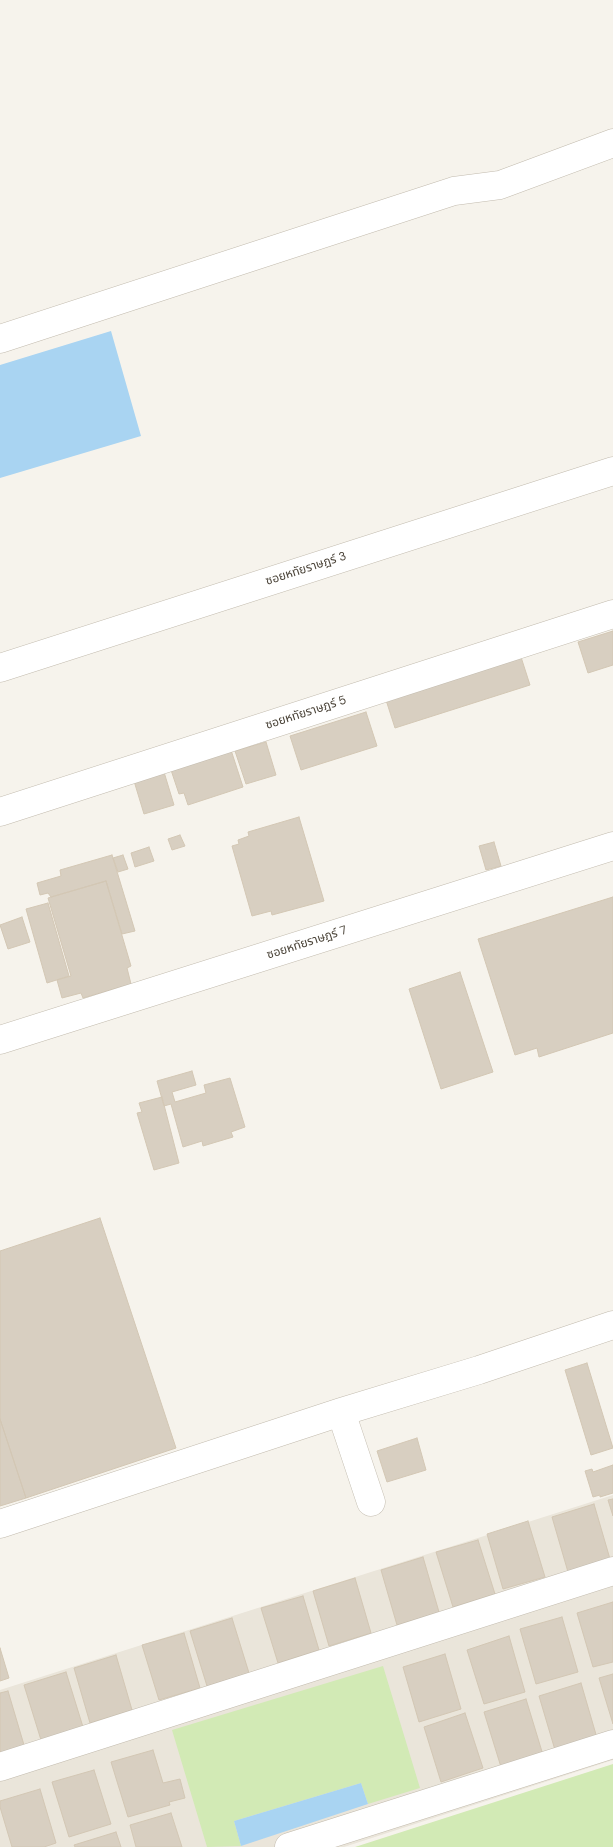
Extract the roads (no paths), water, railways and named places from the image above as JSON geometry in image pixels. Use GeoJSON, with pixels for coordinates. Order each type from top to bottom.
{"type":"FeatureCollection","features":[{"type":"Feature","properties":{"kind":"street"},"geometry":{"type":"LineString","coordinates":[[0,339],[454,191],[500,185],[613,143]]}},
{"type":"Feature","properties":{"kind":"street","name":"ซอยหทัยราษฎร์ 3"},"geometry":{"type":"LineString","coordinates":[[0,668],[613,471]]}},
{"type":"Feature","properties":{"kind":"street","name":"ซอยหทัยราษฎร์ 5"},"geometry":{"type":"LineString","coordinates":[[0,812],[613,614]]}},
{"type":"Feature","properties":{"kind":"street","name":"ซอยหทัยราษฎร์ 7"},"geometry":{"type":"LineString","coordinates":[[0,1040],[613,846]]}},
{"type":"Feature","properties":{"kind":"street"},"geometry":{"type":"LineString","coordinates":[[0,1524],[340,1412],[612,1328]]}},
{"type":"Feature","properties":{"kind":"street"},"geometry":{"type":"LineString","coordinates":[[340,1412],[371,1502]]}},
{"type":"Feature","properties":{"kind":"street"},"geometry":{"type":"LineString","coordinates":[[0,1767],[613,1571]]}},
{"type":"Feature","properties":{"kind":"street"},"geometry":{"type":"LineString","coordinates":[[289,1847],[613,1744]]}},
{"type":"Feature","properties":{"kind":"water"},"geometry":{"type":"Polygon","coordinates":[[[111,331],[141,436],[0,478],[0,365],[111,331]]]}},
{"type":"Feature","properties":{"kind":"water"},"geometry":{"type":"Polygon","coordinates":[[[361,1783],[368,1804],[241,1846],[234,1821],[361,1783]]]}}]}
